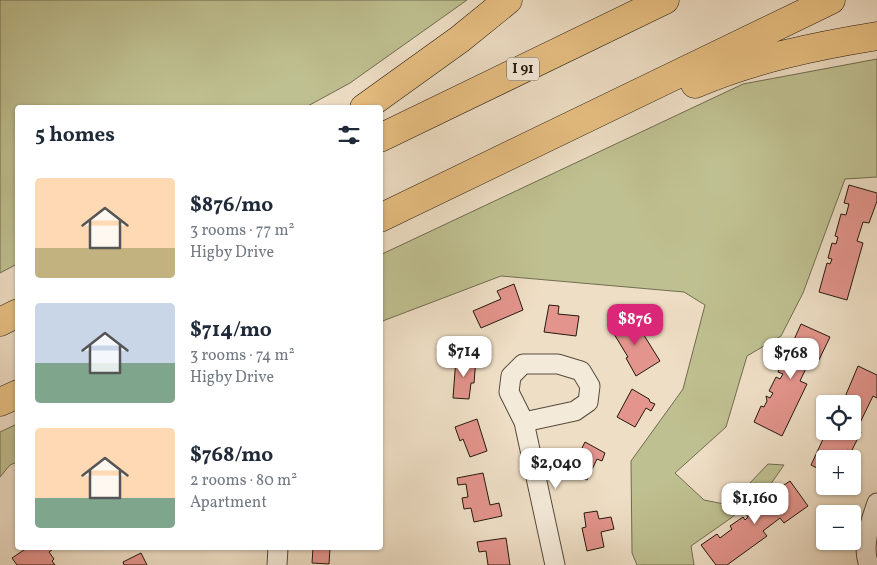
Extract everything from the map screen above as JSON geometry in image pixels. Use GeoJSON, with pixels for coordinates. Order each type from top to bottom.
{"type":"FeatureCollection","features":[{"type":"Feature","properties":{"kind":"highway"},"geometry":{"type":"LineString","coordinates":[[368,105],[460,39],[508,0]]}},
{"type":"Feature","properties":{"kind":"highway","name":"I 91"},"geometry":{"type":"LineString","coordinates":[[383,137],[665,0]]}},
{"type":"Feature","properties":{"kind":"highway"},"geometry":{"type":"LineString","coordinates":[[383,217],[831,0]]}},
{"type":"Feature","properties":{"kind":"highway"},"geometry":{"type":"LineString","coordinates":[[633,96],[676,91],[725,72],[767,59],[877,36]]}},
{"type":"Feature","properties":{"kind":"highway"},"geometry":{"type":"LineString","coordinates":[[0,322],[15,314]]}},
{"type":"Feature","properties":{"kind":"highway"},"geometry":{"type":"LineString","coordinates":[[0,402],[15,395]]}},
{"type":"Feature","properties":{"kind":"street"},"geometry":{"type":"LineString","coordinates":[[524,422],[554,565]]}},
{"type":"Feature","properties":{"kind":"street"},"geometry":{"type":"LineString","coordinates":[[868,565],[868,533],[877,503]]}},
{"type":"Feature","properties":{"kind":"street"},"geometry":{"type":"LineString","coordinates":[[277,565],[278,550]]}},
{"type":"Feature","properties":{"kind":"green space"},"geometry":{"type":"Polygon","coordinates":[[[0,0],[467,0],[350,83],[310,105],[15,105],[15,265],[0,273],[0,0]]]}},
{"type":"Feature","properties":{"kind":"green space"},"geometry":{"type":"Polygon","coordinates":[[[877,59],[877,177],[845,179],[803,293],[781,336],[747,356],[726,427],[675,473],[704,500],[729,505],[768,464],[784,465],[770,485],[731,518],[691,546],[694,565],[637,565],[632,553],[631,461],[683,389],[705,305],[684,292],[501,276],[383,321],[383,254],[743,84],[877,59]]]}},
{"type":"Feature","properties":{"kind":"green space"},"geometry":{"type":"Polygon","coordinates":[[[15,425],[15,463],[10,465],[0,477],[0,432],[15,425]]]}},
{"type":"Feature","properties":{"kind":"building"},"geometry":{"type":"Polygon","coordinates":[[[849,185],[877,193],[877,201],[869,223],[863,222],[857,241],[863,243],[847,300],[819,292],[827,263],[830,264],[832,259],[828,258],[832,243],[836,244],[838,237],[835,236],[841,214],[846,215],[849,204],[844,203],[849,185]]]}},
{"type":"Feature","properties":{"kind":"building"},"geometry":{"type":"Polygon","coordinates":[[[514,284],[523,310],[481,328],[473,311],[501,299],[497,291],[514,284]]]}},
{"type":"Feature","properties":{"kind":"building"},"geometry":{"type":"Polygon","coordinates":[[[549,305],[559,306],[558,314],[579,316],[576,336],[544,332],[549,305]]]}},
{"type":"Feature","properties":{"kind":"building"},"geometry":{"type":"Polygon","coordinates":[[[632,316],[660,361],[636,376],[626,358],[628,357],[611,329],[632,316]]]}},
{"type":"Feature","properties":{"kind":"building"},"geometry":{"type":"Polygon","coordinates":[[[801,324],[830,337],[816,366],[809,362],[800,381],[807,384],[782,436],[754,422],[761,406],[764,407],[767,401],[766,396],[770,398],[773,393],[769,391],[776,377],[780,379],[783,374],[778,372],[788,350],[793,352],[797,344],[793,342],[801,324]]]}},
{"type":"Feature","properties":{"kind":"building"},"geometry":{"type":"Polygon","coordinates":[[[456,358],[476,359],[474,383],[471,383],[469,399],[453,398],[456,358]]]}},
{"type":"Feature","properties":{"kind":"building"},"geometry":{"type":"Polygon","coordinates":[[[858,366],[877,375],[877,398],[873,396],[861,421],[861,395],[846,395],[858,366]]]}},
{"type":"Feature","properties":{"kind":"building"},"geometry":{"type":"Polygon","coordinates":[[[632,389],[655,404],[651,411],[646,408],[635,427],[617,417],[632,389]]]}},
{"type":"Feature","properties":{"kind":"building"},"geometry":{"type":"Polygon","coordinates":[[[477,419],[487,451],[470,457],[463,439],[460,441],[455,427],[477,419]]]}},
{"type":"Feature","properties":{"kind":"building"},"geometry":{"type":"Polygon","coordinates":[[[823,440],[857,440],[852,450],[818,450],[823,440]]]}},
{"type":"Feature","properties":{"kind":"building"},"geometry":{"type":"Polygon","coordinates":[[[585,442],[605,453],[602,461],[597,459],[587,480],[570,472],[585,442]]]}},
{"type":"Feature","properties":{"kind":"building"},"geometry":{"type":"Polygon","coordinates":[[[816,454],[816,468],[811,465],[816,454]]]}},
{"type":"Feature","properties":{"kind":"building"},"geometry":{"type":"Polygon","coordinates":[[[483,473],[490,505],[499,503],[502,516],[474,522],[471,508],[464,509],[462,498],[468,497],[466,484],[458,485],[457,478],[483,473]]]}},
{"type":"Feature","properties":{"kind":"building"},"geometry":{"type":"Polygon","coordinates":[[[790,481],[808,506],[784,523],[780,518],[763,531],[767,536],[727,565],[716,565],[701,545],[717,534],[720,538],[732,529],[730,526],[743,517],[745,520],[748,517],[745,513],[767,497],[771,501],[778,496],[775,491],[790,481]]]}},
{"type":"Feature","properties":{"kind":"building"},"geometry":{"type":"Polygon","coordinates":[[[597,511],[599,519],[611,517],[614,529],[601,532],[604,547],[587,551],[582,528],[586,527],[584,513],[597,511]]]}},
{"type":"Feature","properties":{"kind":"building"},"geometry":{"type":"Polygon","coordinates":[[[506,538],[510,565],[488,565],[486,551],[479,552],[477,542],[506,538]]]}},
{"type":"Feature","properties":{"kind":"building"},"geometry":{"type":"Polygon","coordinates":[[[24,550],[52,550],[49,552],[54,559],[52,561],[55,565],[17,565],[12,558],[24,550]]]}},
{"type":"Feature","properties":{"kind":"building"},"geometry":{"type":"Polygon","coordinates":[[[313,550],[330,550],[329,564],[312,563],[313,550]]]}},
{"type":"Feature","properties":{"kind":"building"},"geometry":{"type":"Polygon","coordinates":[[[141,553],[147,565],[124,565],[123,562],[141,553]]]}}]}
